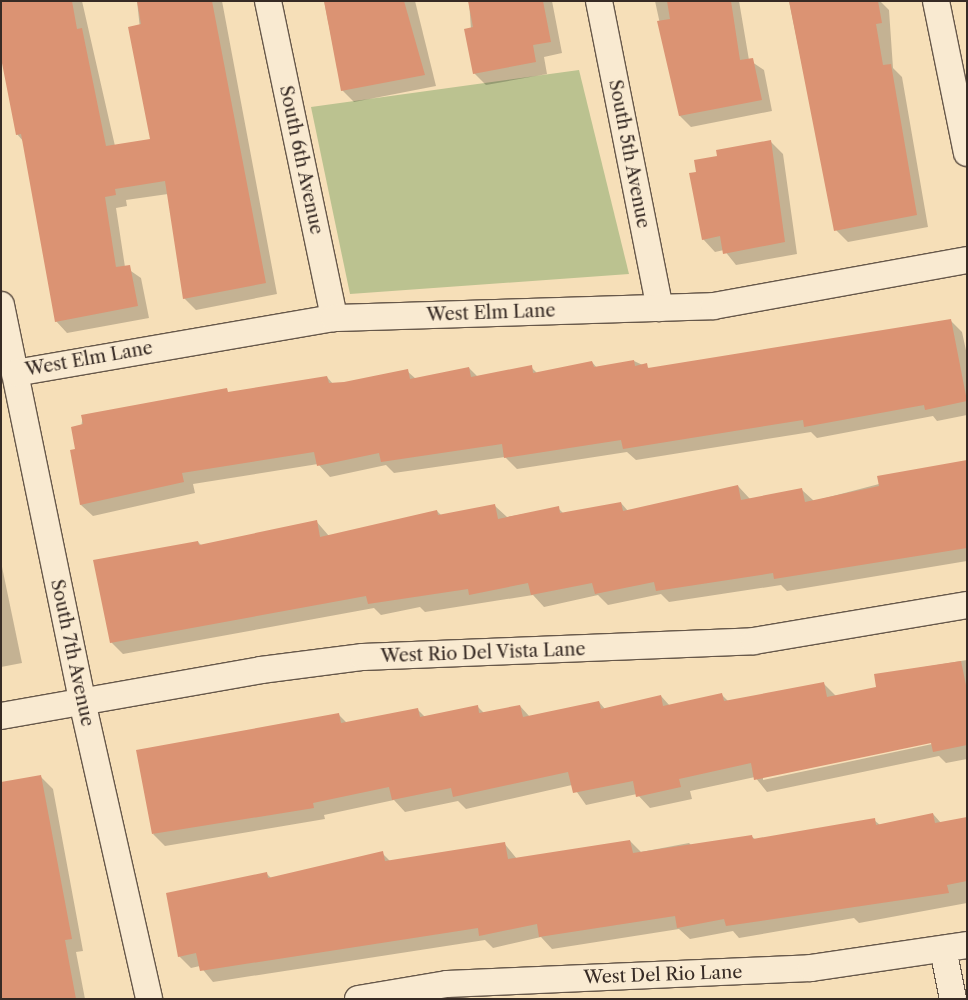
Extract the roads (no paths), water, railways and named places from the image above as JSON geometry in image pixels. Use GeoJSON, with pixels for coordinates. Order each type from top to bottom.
{"type":"FeatureCollection","features":[{"type":"Feature","properties":{"kind":"street","name":"South 6th Avenue"},"geometry":{"type":"LineString","coordinates":[[268,1],[334,318]]}},
{"type":"Feature","properties":{"kind":"street","name":"South 5th Avenue"},"geometry":{"type":"LineString","coordinates":[[599,1],[660,308]]}},
{"type":"Feature","properties":{"kind":"street"},"geometry":{"type":"LineString","coordinates":[[936,1],[967,153]]}},
{"type":"Feature","properties":{"kind":"street","name":"West Elm Lane"},"geometry":{"type":"LineString","coordinates":[[15,373],[334,318],[714,306],[967,260]]}},
{"type":"Feature","properties":{"kind":"street","name":"South 7th Avenue"},"geometry":{"type":"LineString","coordinates":[[1,305],[82,701],[149,999]]}},
{"type":"Feature","properties":{"kind":"street","name":"West Rio Del Vista Lane"},"geometry":{"type":"LineString","coordinates":[[1,716],[82,701],[363,657],[754,641],[967,605]]}},
{"type":"Feature","properties":{"kind":"street"},"geometry":{"type":"LineString","coordinates":[[953,999],[955,947]]}},
{"type":"Feature","properties":{"kind":"street","name":"West Del Rio Lane"},"geometry":{"type":"LineString","coordinates":[[358,999],[447,984],[811,968],[955,947]]}}]}
